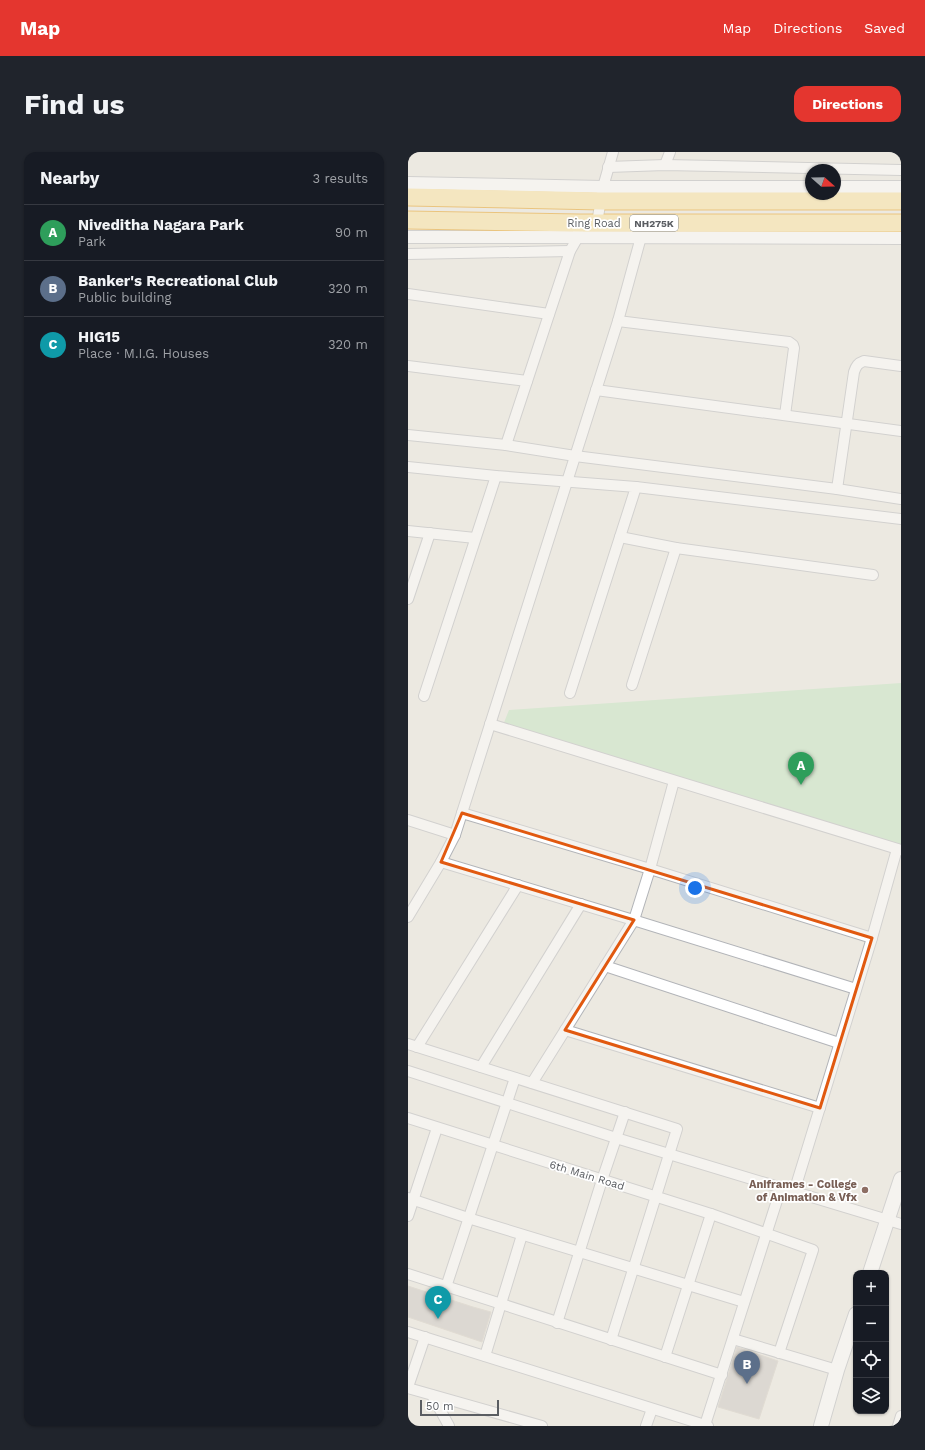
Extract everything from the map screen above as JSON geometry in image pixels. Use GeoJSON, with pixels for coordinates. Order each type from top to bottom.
{"type":"FeatureCollection","features":[{"type":"Feature","properties":{"kind":"highway","name":"Ring Road"},"geometry":{"type":"LineString","coordinates":[[408,197],[602,194],[901,201]]}},
{"type":"Feature","properties":{"kind":"highway","name":"Ring Road"},"geometry":{"type":"LineString","coordinates":[[408,220],[578,230],[597,223],[901,223]]}},
{"type":"Feature","properties":{"kind":"main road"},"geometry":{"type":"LineString","coordinates":[[871,1270],[894,1222],[901,1180]]}},
{"type":"Feature","properties":{"kind":"main road"},"geometry":{"type":"LineString","coordinates":[[820,1426],[853,1323]]}},
{"type":"Feature","properties":{"kind":"street"},"geometry":{"type":"LineString","coordinates":[[597,223],[608,167],[613,152]]}},
{"type":"Feature","properties":{"kind":"street"},"geometry":{"type":"LineString","coordinates":[[665,165],[670,152]]}},
{"type":"Feature","properties":{"kind":"street"},"geometry":{"type":"LineString","coordinates":[[608,167],[665,165],[901,170]]}},
{"type":"Feature","properties":{"kind":"street"},"geometry":{"type":"LineString","coordinates":[[408,183],[602,194],[805,187]]}},
{"type":"Feature","properties":{"kind":"street"},"geometry":{"type":"LineString","coordinates":[[841,187],[901,187]]}},
{"type":"Feature","properties":{"kind":"street"},"geometry":{"type":"LineString","coordinates":[[506,445],[578,230]]}},
{"type":"Feature","properties":{"kind":"street"},"geometry":{"type":"LineString","coordinates":[[408,237],[578,230],[641,237],[901,238]]}},
{"type":"Feature","properties":{"kind":"street"},"geometry":{"type":"LineString","coordinates":[[408,917],[441,862],[455,835],[566,481],[618,321],[641,237]]}},
{"type":"Feature","properties":{"kind":"street"},"geometry":{"type":"LineString","coordinates":[[408,254],[570,251]]}},
{"type":"Feature","properties":{"kind":"street"},"geometry":{"type":"LineString","coordinates":[[408,294],[549,314]]}},
{"type":"Feature","properties":{"kind":"street"},"geometry":{"type":"LineString","coordinates":[[618,321],[789,342],[794,348],[785,415]]}},
{"type":"Feature","properties":{"kind":"street"},"geometry":{"type":"LineString","coordinates":[[837,489],[854,372],[859,363],[864,361],[901,366]]}},
{"type":"Feature","properties":{"kind":"street"},"geometry":{"type":"LineString","coordinates":[[408,366],[527,381]]}},
{"type":"Feature","properties":{"kind":"street"},"geometry":{"type":"LineString","coordinates":[[596,390],[901,431]]}},
{"type":"Feature","properties":{"kind":"street"},"geometry":{"type":"LineString","coordinates":[[408,435],[506,445],[575,456],[837,489],[901,499]]}},
{"type":"Feature","properties":{"kind":"street"},"geometry":{"type":"LineString","coordinates":[[408,467],[496,476],[636,487],[901,519]]}},
{"type":"Feature","properties":{"kind":"street"},"geometry":{"type":"LineString","coordinates":[[424,696],[496,476]]}},
{"type":"Feature","properties":{"kind":"street"},"geometry":{"type":"LineString","coordinates":[[570,693],[636,487]]}},
{"type":"Feature","properties":{"kind":"street"},"geometry":{"type":"LineString","coordinates":[[408,531],[475,538]]}},
{"type":"Feature","properties":{"kind":"street"},"geometry":{"type":"LineString","coordinates":[[408,599],[430,533]]}},
{"type":"Feature","properties":{"kind":"street"},"geometry":{"type":"LineString","coordinates":[[620,537],[676,548],[873,575]]}},
{"type":"Feature","properties":{"kind":"street"},"geometry":{"type":"LineString","coordinates":[[632,685],[676,548]]}},
{"type":"Feature","properties":{"kind":"street"},"geometry":{"type":"LineString","coordinates":[[490,724],[899,849],[794,1192]]}},
{"type":"Feature","properties":{"kind":"street"},"geometry":{"type":"LineString","coordinates":[[532,1083],[634,920],[650,869],[674,781]]}},
{"type":"Feature","properties":{"kind":"street"},"geometry":{"type":"LineString","coordinates":[[462,813],[650,869],[872,938]]}},
{"type":"Feature","properties":{"kind":"street"},"geometry":{"type":"LineString","coordinates":[[408,820],[455,835]]}},
{"type":"Feature","properties":{"kind":"street"},"geometry":{"type":"LineString","coordinates":[[441,862],[856,988]]}},
{"type":"Feature","properties":{"kind":"street"},"geometry":{"type":"LineString","coordinates":[[518,885],[413,1045],[677,1129],[610,1340]]}},
{"type":"Feature","properties":{"kind":"street"},"geometry":{"type":"LineString","coordinates":[[482,1067],[581,904]]}},
{"type":"Feature","properties":{"kind":"street"},"geometry":{"type":"LineString","coordinates":[[605,966],[840,1043]]}},
{"type":"Feature","properties":{"kind":"street"},"geometry":{"type":"LineString","coordinates":[[565,1030],[820,1108]]}},
{"type":"Feature","properties":{"kind":"street"},"geometry":{"type":"LineString","coordinates":[[408,1071],[616,1138],[894,1222]]}},
{"type":"Feature","properties":{"kind":"street"},"geometry":{"type":"LineString","coordinates":[[446,1287],[515,1078]]}},
{"type":"Feature","properties":{"kind":"street"},"geometry":{"type":"LineString","coordinates":[[557,1323],[578,1252],[625,1112]]}},
{"type":"Feature","properties":{"kind":"street","name":"6th Main Road"},"geometry":{"type":"LineString","coordinates":[[408,1118],[656,1196],[813,1250],[779,1353]]}},
{"type":"Feature","properties":{"kind":"street"},"geometry":{"type":"LineString","coordinates":[[408,1216],[411,1199],[438,1128]]}},
{"type":"Feature","properties":{"kind":"street"},"geometry":{"type":"LineString","coordinates":[[408,1332],[707,1426],[744,1302],[781,1188]]}},
{"type":"Feature","properties":{"kind":"street"},"geometry":{"type":"LineString","coordinates":[[411,1199],[522,1235],[744,1302]]}},
{"type":"Feature","properties":{"kind":"street"},"geometry":{"type":"LineString","coordinates":[[665,1357],[711,1214]]}},
{"type":"Feature","properties":{"kind":"street"},"geometry":{"type":"LineString","coordinates":[[485,1356],[522,1235]]}},
{"type":"Feature","properties":{"kind":"street"},"geometry":{"type":"LineString","coordinates":[[408,1274],[722,1375]]}},
{"type":"Feature","properties":{"kind":"street"},"geometry":{"type":"LineString","coordinates":[[425,1337],[408,1388],[542,1426]]}},
{"type":"Feature","properties":{"kind":"street"},"geometry":{"type":"LineString","coordinates":[[733,1339],[837,1370]]}},
{"type":"Feature","properties":{"kind":"street"},"geometry":{"type":"LineString","coordinates":[[432,1396],[450,1426]]}},
{"type":"Feature","properties":{"kind":"street"},"geometry":{"type":"LineString","coordinates":[[646,1426],[652,1409]]}},
{"type":"Feature","properties":{"kind":"street"},"geometry":{"type":"LineString","coordinates":[[898,1426],[901,1416]]}},
{"type":"Feature","properties":{"kind":"highlighted area"},"geometry":{"type":"Polygon","coordinates":[[[462,813],[872,938],[820,1108],[565,1030],[634,920],[441,862],[462,813]]]}},
{"type":"Feature","properties":{"kind":"green space"},"geometry":{"type":"Polygon","coordinates":[[[901,683],[901,845],[503,725],[509,710],[901,683]]]}},
{"type":"Feature","properties":{"kind":"building"},"geometry":{"type":"Polygon","coordinates":[[[408,1286],[491,1312],[482,1342],[408,1317],[408,1286]]]}},
{"type":"Feature","properties":{"kind":"building"},"geometry":{"type":"Polygon","coordinates":[[[737,1347],[778,1361],[759,1419],[718,1407],[737,1347]]]}},
{"type":"Feature","properties":{"kind":"place","name":"Niveditha Nagara Park"},"geometry":{"type":"Point","coordinates":[801,785]}},
{"type":"Feature","properties":{"kind":"place","name":"Aniframes - College of Animation & Vfx"},"geometry":{"type":"Point","coordinates":[865,1190]}},
{"type":"Feature","properties":{"kind":"place","name":"HIG15"},"geometry":{"type":"Point","coordinates":[438,1319]}},
{"type":"Feature","properties":{"kind":"place","name":"Banker's Recreational Club"},"geometry":{"type":"Point","coordinates":[747,1384]}}]}
